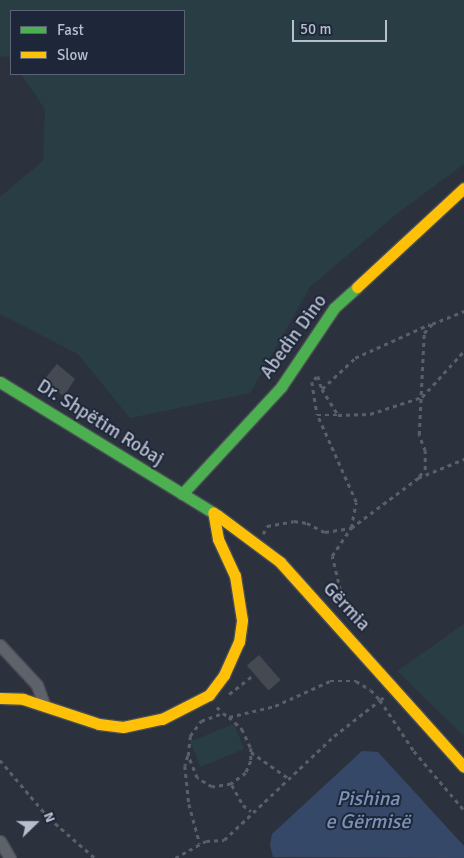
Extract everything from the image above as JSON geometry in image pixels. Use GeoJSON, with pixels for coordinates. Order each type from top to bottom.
{"type":"FeatureCollection","features":[{"type":"Feature","properties":{"kind":"street","name":"Abedin Dino"},"geometry":{"type":"LineString","coordinates":[[182,494],[281,387],[334,308],[464,188]]}},
{"type":"Feature","properties":{"kind":"street","name":"Dr. Shpëtim Robaj"},"geometry":{"type":"LineString","coordinates":[[0,382],[182,494]]}},
{"type":"Feature","properties":{"kind":"street","name":"Gërmia"},"geometry":{"type":"LineString","coordinates":[[182,494],[213,512],[280,562],[396,687],[464,767]]}},
{"type":"Feature","properties":{"kind":"street"},"geometry":{"type":"LineString","coordinates":[[0,698],[44,704],[99,724],[123,727],[162,719],[209,695],[224,675],[239,642],[242,620],[236,576],[218,539],[213,512]]}},
{"type":"Feature","properties":{"kind":"street"},"geometry":{"type":"LineString","coordinates":[[0,645],[38,685],[44,704]]}},
{"type":"Feature","properties":{"kind":"street"},"geometry":{"type":"LineString","coordinates":[[0,841],[10,858]]}},
{"type":"Feature","properties":{"kind":"path"},"geometry":{"type":"LineString","coordinates":[[322,389],[354,358],[464,311]]}},
{"type":"Feature","properties":{"kind":"path"},"geometry":{"type":"LineString","coordinates":[[332,617],[342,598],[332,556],[351,528],[418,478],[425,470],[425,451],[419,435],[424,333],[432,324]]}},
{"type":"Feature","properties":{"kind":"path"},"geometry":{"type":"LineString","coordinates":[[317,415],[370,414],[422,397],[464,351]]}},
{"type":"Feature","properties":{"kind":"path"},"geometry":{"type":"LineString","coordinates":[[338,415],[322,389],[318,376],[312,382],[317,415],[356,502],[351,528]]}},
{"type":"Feature","properties":{"kind":"path"},"geometry":{"type":"LineString","coordinates":[[418,478],[464,459]]}},
{"type":"Feature","properties":{"kind":"path"},"geometry":{"type":"LineString","coordinates":[[254,542],[267,526],[282,522],[307,523],[325,532],[351,528]]}},
{"type":"Feature","properties":{"kind":"path"},"geometry":{"type":"LineString","coordinates":[[252,676],[214,705],[242,730],[251,752],[288,778]]}},
{"type":"Feature","properties":{"kind":"path"},"geometry":{"type":"LineString","coordinates":[[229,717],[275,706],[330,681],[356,681],[372,690],[414,751],[464,810]]}},
{"type":"Feature","properties":{"kind":"path"},"geometry":{"type":"LineString","coordinates":[[175,858],[200,844],[224,840],[251,811],[288,778],[396,687]]}},
{"type":"Feature","properties":{"kind":"path"},"geometry":{"type":"LineString","coordinates":[[200,844],[189,804],[185,766],[190,736],[201,721],[215,713],[223,713]]}},
{"type":"Feature","properties":{"kind":"path"},"geometry":{"type":"LineString","coordinates":[[188,756],[197,778],[212,788],[232,784],[246,773],[251,752]]}},
{"type":"Feature","properties":{"kind":"path"},"geometry":{"type":"LineString","coordinates":[[0,760],[49,818],[95,858]]}},
{"type":"Feature","properties":{"kind":"path"},"geometry":{"type":"LineString","coordinates":[[232,784],[243,806],[251,811]]}},
{"type":"Feature","properties":{"kind":"green space"},"geometry":{"type":"Polygon","coordinates":[[[0,0],[464,0],[464,164],[394,216],[310,287],[250,393],[130,418],[78,354],[0,314],[0,197],[43,161],[45,109],[22,75],[185,75],[185,10],[10,10],[10,59],[8,56],[0,57],[0,0]]]}},
{"type":"Feature","properties":{"kind":"green space"},"geometry":{"type":"Polygon","coordinates":[[[464,624],[464,736],[397,671],[464,624]]]}},
{"type":"Feature","properties":{"kind":"green space"},"geometry":{"type":"Polygon","coordinates":[[[234,724],[244,749],[201,767],[190,742],[234,724]]]}},
{"type":"Feature","properties":{"kind":"water","name":"Pishina e Gërmisë"},"geometry":{"type":"Polygon","coordinates":[[[362,751],[378,752],[464,846],[464,858],[273,857],[270,845],[272,834],[362,751]]]}},
{"type":"Feature","properties":{"kind":"building"},"geometry":{"type":"Polygon","coordinates":[[[57,364],[75,379],[64,396],[42,382],[57,364]]]}},
{"type":"Feature","properties":{"kind":"building"},"geometry":{"type":"Polygon","coordinates":[[[259,655],[281,680],[269,690],[247,665],[259,655]]]}},
{"type":"Feature","properties":{"kind":"traffic: fast"},"geometry":{"type":"LineString","coordinates":[[182,494],[281,387],[334,308],[357,287]]}},
{"type":"Feature","properties":{"kind":"traffic: fast"},"geometry":{"type":"LineString","coordinates":[[0,382],[217,515]]}},
{"type":"Feature","properties":{"kind":"traffic: slow"},"geometry":{"type":"LineString","coordinates":[[357,287],[464,188]]}},
{"type":"Feature","properties":{"kind":"traffic: slow"},"geometry":{"type":"LineString","coordinates":[[0,698],[23,699],[99,724],[123,727],[162,719],[209,695],[224,675],[239,642],[242,620],[235,576],[218,539],[213,512]]}},
{"type":"Feature","properties":{"kind":"traffic: slow"},"geometry":{"type":"LineString","coordinates":[[217,515],[280,562],[464,767]]}}]}
